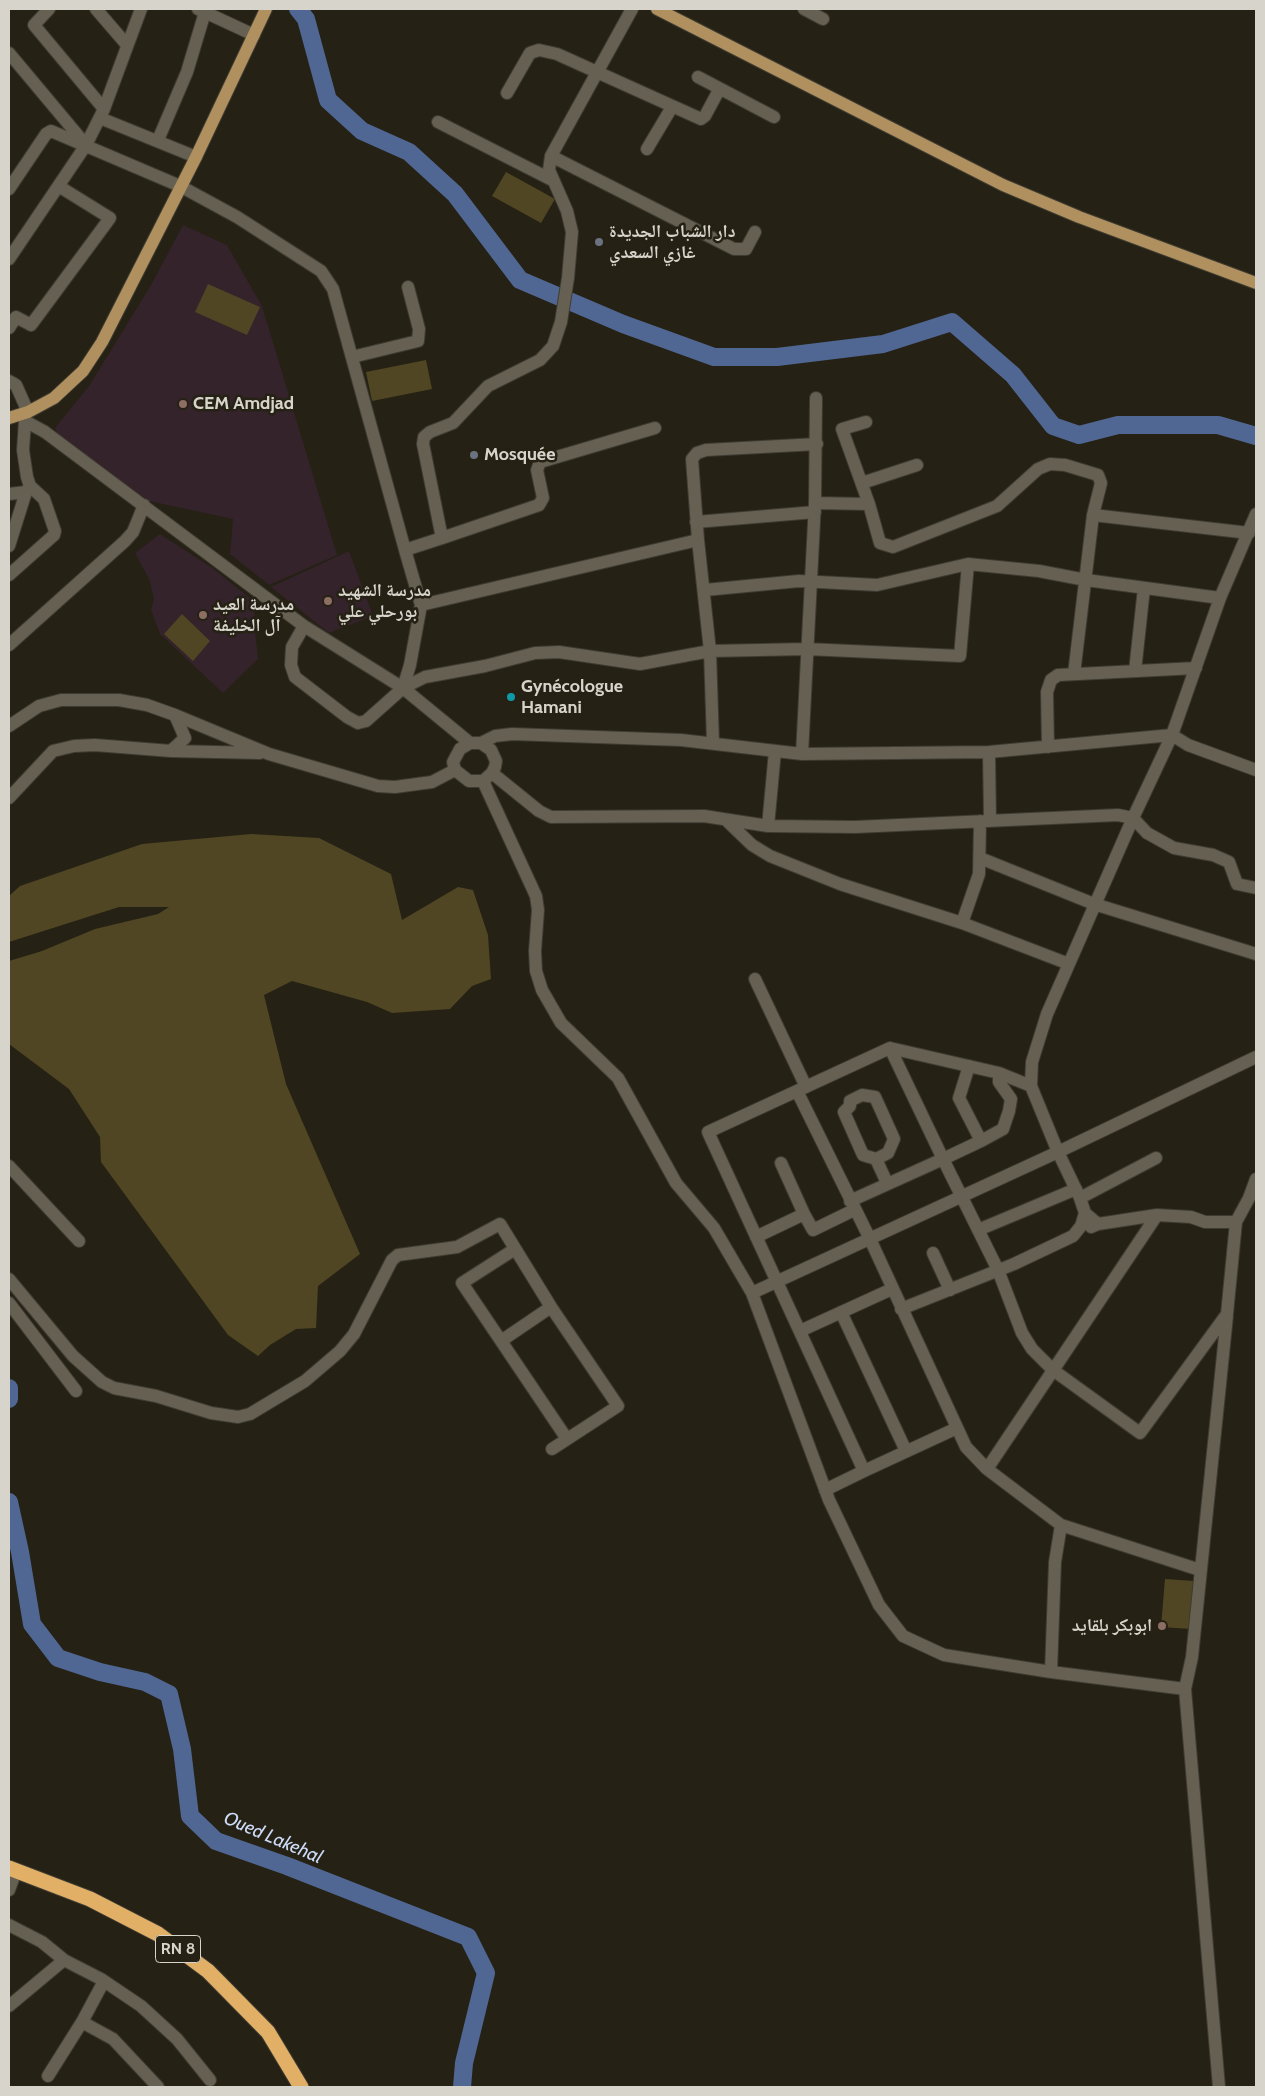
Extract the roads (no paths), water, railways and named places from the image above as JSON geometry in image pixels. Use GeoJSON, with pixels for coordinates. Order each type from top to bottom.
{"type":"FeatureCollection","features":[{"type":"Feature","properties":{"kind":"highway","name":"RN 8"},"geometry":{"type":"LineString","coordinates":[[13,1870],[90,1899],[158,1934],[208,1971],[268,2032],[301,2087]]}},
{"type":"Feature","properties":{"kind":"main road"},"geometry":{"type":"LineString","coordinates":[[9,418],[25,416],[54,398],[84,371],[102,342],[196,157],[266,9]]}},
{"type":"Feature","properties":{"kind":"main road"},"geometry":{"type":"LineString","coordinates":[[657,9],[1003,185],[1079,217],[1256,283]]}},
{"type":"Feature","properties":{"kind":"street"},"geometry":{"type":"LineString","coordinates":[[49,9],[34,25],[102,114],[196,157]]}},
{"type":"Feature","properties":{"kind":"street"},"geometry":{"type":"LineString","coordinates":[[96,9],[127,45]]}},
{"type":"Feature","properties":{"kind":"street"},"geometry":{"type":"LineString","coordinates":[[9,259],[60,187],[86,145],[102,114],[141,9]]}},
{"type":"Feature","properties":{"kind":"street"},"geometry":{"type":"LineString","coordinates":[[442,538],[423,444],[424,437],[453,424],[488,386],[540,360],[553,346],[561,322],[568,278],[572,232],[567,211],[549,170],[551,156],[632,9]]}},
{"type":"Feature","properties":{"kind":"street"},"geometry":{"type":"LineString","coordinates":[[804,9],[823,18]]}},
{"type":"Feature","properties":{"kind":"street"},"geometry":{"type":"LineString","coordinates":[[158,140],[187,72],[201,10],[254,35]]}},
{"type":"Feature","properties":{"kind":"street"},"geometry":{"type":"LineString","coordinates":[[507,94],[530,53],[539,50],[552,52],[701,119],[706,116],[720,90]]}},
{"type":"Feature","properties":{"kind":"street"},"geometry":{"type":"LineString","coordinates":[[9,53],[86,145]]}},
{"type":"Feature","properties":{"kind":"street"},"geometry":{"type":"LineString","coordinates":[[698,77],[720,90],[774,116]]}},
{"type":"Feature","properties":{"kind":"street"},"geometry":{"type":"LineString","coordinates":[[647,149],[672,107]]}},
{"type":"Feature","properties":{"kind":"street"},"geometry":{"type":"LineString","coordinates":[[438,122],[554,181]]}},
{"type":"Feature","properties":{"kind":"street"},"geometry":{"type":"LineString","coordinates":[[9,189],[46,134],[51,131],[180,186],[237,217],[321,271],[333,289],[421,605],[410,665],[403,688]]}},
{"type":"Feature","properties":{"kind":"street"},"geometry":{"type":"LineString","coordinates":[[551,156],[734,249],[746,249],[755,232]]}},
{"type":"Feature","properties":{"kind":"street"},"geometry":{"type":"LineString","coordinates":[[9,328],[16,317],[31,326],[110,218],[60,187]]}},
{"type":"Feature","properties":{"kind":"street"},"geometry":{"type":"LineString","coordinates":[[352,358],[418,341],[419,329],[408,287]]}},
{"type":"Feature","properties":{"kind":"street"},"geometry":{"type":"LineString","coordinates":[[9,380],[16,385],[25,416],[24,450],[28,489],[10,538]]}},
{"type":"Feature","properties":{"kind":"street"},"geometry":{"type":"LineString","coordinates":[[802,754],[815,507],[816,398]]}},
{"type":"Feature","properties":{"kind":"street"},"geometry":{"type":"LineString","coordinates":[[25,416],[304,626],[403,688],[476,743],[491,750],[494,755],[495,767],[487,777],[469,781],[455,770],[454,758],[460,749],[476,743],[495,736],[512,734],[713,743],[802,754],[989,752],[1172,735],[1188,745],[1256,770]]}},
{"type":"Feature","properties":{"kind":"street"},"geometry":{"type":"LineString","coordinates":[[866,422],[842,429],[869,504],[880,543],[893,546],[996,506],[1038,469],[1050,464],[1065,465],[1098,475],[1101,483],[1093,515],[1074,674]]}},
{"type":"Feature","properties":{"kind":"street"},"geometry":{"type":"LineString","coordinates":[[405,550],[539,505],[543,498],[537,470],[540,462],[656,428]]}},
{"type":"Feature","properties":{"kind":"street"},"geometry":{"type":"LineString","coordinates":[[713,743],[710,651],[696,522],[692,459],[697,453],[706,450],[817,444]]}},
{"type":"Feature","properties":{"kind":"street"},"geometry":{"type":"LineString","coordinates":[[862,484],[917,465]]}},
{"type":"Feature","properties":{"kind":"street"},"geometry":{"type":"LineString","coordinates":[[9,494],[28,489],[44,499],[55,531],[54,535],[9,575]]}},
{"type":"Feature","properties":{"kind":"street"},"geometry":{"type":"LineString","coordinates":[[696,522],[815,507],[869,504]]}},
{"type":"Feature","properties":{"kind":"street"},"geometry":{"type":"LineString","coordinates":[[9,644],[125,541],[133,532],[144,505]]}},
{"type":"Feature","properties":{"kind":"street"},"geometry":{"type":"LineString","coordinates":[[1098,1224],[1085,1213],[1058,1152],[1032,1086],[1032,1062],[1047,1014],[1068,964],[1172,735],[1220,598],[1256,514]]}},
{"type":"Feature","properties":{"kind":"street"},"geometry":{"type":"LineString","coordinates":[[1093,515],[1248,533]]}},
{"type":"Feature","properties":{"kind":"street"},"geometry":{"type":"LineString","coordinates":[[421,605],[698,540]]}},
{"type":"Feature","properties":{"kind":"street"},"geometry":{"type":"LineString","coordinates":[[304,626],[292,647],[291,665],[296,677],[347,717],[358,723],[366,721],[403,688],[425,677],[485,666],[536,653],[559,652],[616,662],[640,664],[710,651],[807,649],[960,656],[968,564]]}},
{"type":"Feature","properties":{"kind":"street"},"geometry":{"type":"LineString","coordinates":[[704,590],[811,581],[877,585],[968,564],[1039,571],[1086,580],[1220,598]]}},
{"type":"Feature","properties":{"kind":"street"},"geometry":{"type":"LineString","coordinates":[[1135,671],[1144,588]]}},
{"type":"Feature","properties":{"kind":"street"},"geometry":{"type":"LineString","coordinates":[[1048,747],[1047,692],[1051,680],[1058,675],[1196,668]]}},
{"type":"Feature","properties":{"kind":"street"},"geometry":{"type":"LineString","coordinates":[[9,726],[39,706],[61,700],[118,700],[147,705],[269,754],[378,786],[395,787],[432,782],[455,770]]}},
{"type":"Feature","properties":{"kind":"street"},"geometry":{"type":"LineString","coordinates":[[171,751],[185,738],[175,715]]}},
{"type":"Feature","properties":{"kind":"street"},"geometry":{"type":"LineString","coordinates":[[9,798],[53,751],[74,746],[95,745],[171,751],[269,754]]}},
{"type":"Feature","properties":{"kind":"street"},"geometry":{"type":"LineString","coordinates":[[768,826],[775,751]]}},
{"type":"Feature","properties":{"kind":"street"},"geometry":{"type":"LineString","coordinates":[[962,923],[979,874],[985,821],[989,752]]}},
{"type":"Feature","properties":{"kind":"street"},"geometry":{"type":"LineString","coordinates":[[487,777],[551,817],[704,816],[768,826],[855,827],[1118,815],[1133,818],[1147,833],[1174,848],[1213,855],[1229,862],[1237,884],[1256,888]]}},
{"type":"Feature","properties":{"kind":"street"},"geometry":{"type":"LineString","coordinates":[[487,777],[536,896],[538,910],[535,951],[536,971],[551,1008],[577,1041],[618,1078],[676,1183],[714,1228],[752,1293],[825,1490],[879,1605],[903,1636],[944,1655],[1051,1672],[1185,1689]]}},
{"type":"Feature","properties":{"kind":"street"},"geometry":{"type":"LineString","coordinates":[[726,820],[752,845],[770,856],[840,884],[962,923],[1068,964]]}},
{"type":"Feature","properties":{"kind":"street"},"geometry":{"type":"LineString","coordinates":[[980,858],[1094,904],[1256,954]]}},
{"type":"Feature","properties":{"kind":"street"},"geometry":{"type":"LineString","coordinates":[[755,979],[852,1206],[870,1239],[966,1447],[987,1469],[1061,1525],[1200,1570]]}},
{"type":"Feature","properties":{"kind":"street"},"geometry":{"type":"LineString","coordinates":[[864,1471],[708,1132],[890,1048],[999,1073],[1032,1086]]}},
{"type":"Feature","properties":{"kind":"street"},"geometry":{"type":"LineString","coordinates":[[890,1048],[998,1270],[1022,1333],[1032,1349],[1054,1370],[1140,1433],[1227,1314]]}},
{"type":"Feature","properties":{"kind":"street"},"geometry":{"type":"LineString","coordinates":[[752,1293],[1058,1152],[1256,1057]]}},
{"type":"Feature","properties":{"kind":"street"},"geometry":{"type":"LineString","coordinates":[[969,1066],[959,1098],[981,1141]]}},
{"type":"Feature","properties":{"kind":"street"},"geometry":{"type":"LineString","coordinates":[[781,1163],[813,1230],[887,1183],[943,1160],[1003,1129],[1011,1099],[999,1082],[999,1073]]}},
{"type":"Feature","properties":{"kind":"street"},"geometry":{"type":"LineString","coordinates":[[876,1159],[888,1153],[894,1139],[875,1097],[862,1095],[850,1101],[850,1106],[844,1112],[863,1155],[876,1159],[887,1183]]}},
{"type":"Feature","properties":{"kind":"street"},"geometry":{"type":"LineString","coordinates":[[978,1230],[1078,1194],[1156,1158]]}},
{"type":"Feature","properties":{"kind":"street"},"geometry":{"type":"LineString","coordinates":[[9,1166],[79,1241]]}},
{"type":"Feature","properties":{"kind":"street"},"geometry":{"type":"LineString","coordinates":[[1219,2087],[1185,1689],[1192,1657],[1236,1222],[1249,1198],[1256,1179]]}},
{"type":"Feature","properties":{"kind":"street"},"geometry":{"type":"LineString","coordinates":[[1073,1236],[1081,1226],[1085,1213]]}},
{"type":"Feature","properties":{"kind":"street"},"geometry":{"type":"LineString","coordinates":[[756,1237],[804,1214]]}},
{"type":"Feature","properties":{"kind":"street"},"geometry":{"type":"LineString","coordinates":[[901,1309],[998,1270],[1098,1224],[1157,1215],[1191,1217],[1205,1222],[1236,1222]]}},
{"type":"Feature","properties":{"kind":"street"},"geometry":{"type":"LineString","coordinates":[[987,1469],[1157,1215]]}},
{"type":"Feature","properties":{"kind":"street"},"geometry":{"type":"LineString","coordinates":[[9,1279],[73,1356],[102,1382],[114,1388],[156,1396],[212,1413],[238,1418],[250,1414],[305,1380],[335,1357],[354,1334],[392,1260],[398,1255],[457,1247],[500,1224],[551,1307],[618,1406],[552,1450]]}},
{"type":"Feature","properties":{"kind":"street"},"geometry":{"type":"LineString","coordinates":[[514,1249],[462,1283],[567,1439]]}},
{"type":"Feature","properties":{"kind":"street"},"geometry":{"type":"LineString","coordinates":[[933,1253],[950,1290]]}},
{"type":"Feature","properties":{"kind":"street"},"geometry":{"type":"LineString","coordinates":[[800,1331],[892,1289]]}},
{"type":"Feature","properties":{"kind":"street"},"geometry":{"type":"LineString","coordinates":[[9,1303],[76,1391]]}},
{"type":"Feature","properties":{"kind":"street"},"geometry":{"type":"LineString","coordinates":[[500,1341],[551,1307]]}},
{"type":"Feature","properties":{"kind":"street"},"geometry":{"type":"LineString","coordinates":[[841,1312],[906,1451]]}},
{"type":"Feature","properties":{"kind":"street"},"geometry":{"type":"LineString","coordinates":[[825,1490],[957,1428]]}},
{"type":"Feature","properties":{"kind":"street"},"geometry":{"type":"LineString","coordinates":[[1051,1672],[1056,1562],[1061,1525]]}},
{"type":"Feature","properties":{"kind":"street"},"geometry":{"type":"LineString","coordinates":[[9,1890],[13,1870]]}},
{"type":"Feature","properties":{"kind":"street"},"geometry":{"type":"LineString","coordinates":[[9,1926],[42,1942],[64,1960],[104,1981],[141,2006],[177,2039],[210,2080]]}},
{"type":"Feature","properties":{"kind":"street"},"geometry":{"type":"LineString","coordinates":[[9,2006],[64,1960]]}},
{"type":"Feature","properties":{"kind":"street"},"geometry":{"type":"LineString","coordinates":[[48,2076],[82,2022],[104,1981]]}},
{"type":"Feature","properties":{"kind":"street"},"geometry":{"type":"LineString","coordinates":[[82,2022],[113,2039],[158,2087]]}},
{"type":"Feature","properties":{"kind":"waterway"},"geometry":{"type":"LineString","coordinates":[[298,9],[306,19],[328,100],[362,131],[409,152],[455,194],[520,280],[623,324],[714,357],[777,357],[883,344],[952,322],[1013,375],[1053,426],[1079,435],[1118,425],[1218,425],[1256,436]]}},
{"type":"Feature","properties":{"kind":"waterway","name":"Oued Lakehal"},"geometry":{"type":"LineString","coordinates":[[9,1388],[9,1399]]}},
{"type":"Feature","properties":{"kind":"waterway","name":"Oued Lakehal"},"geometry":{"type":"LineString","coordinates":[[9,1502],[20,1552],[32,1624],[58,1658],[100,1672],[145,1682],[169,1694],[182,1749],[190,1816],[216,1841],[287,1866],[468,1937],[486,1973],[464,2063],[462,2087]]}},
{"type":"Feature","properties":{"kind":"place","name":"دار الشباب الجديدة غازي السعدي"},"geometry":{"type":"Point","coordinates":[599,242]}},
{"type":"Feature","properties":{"kind":"place","name":"CEM Amdjad"},"geometry":{"type":"Point","coordinates":[183,404]}},
{"type":"Feature","properties":{"kind":"place","name":"Mosquée"},"geometry":{"type":"Point","coordinates":[474,455]}},
{"type":"Feature","properties":{"kind":"place","name":"مدرسة الشهيد بورحلي علي"},"geometry":{"type":"Point","coordinates":[328,601]}},
{"type":"Feature","properties":{"kind":"place","name":"مدرسة العيد آل الخليفة"},"geometry":{"type":"Point","coordinates":[203,615]}},
{"type":"Feature","properties":{"kind":"place","name":"Gynécologue Hamani"},"geometry":{"type":"Point","coordinates":[511,697]}},
{"type":"Feature","properties":{"kind":"place","name":"ابوبكر بلقايد"},"geometry":{"type":"Point","coordinates":[1162,1626]}}]}
